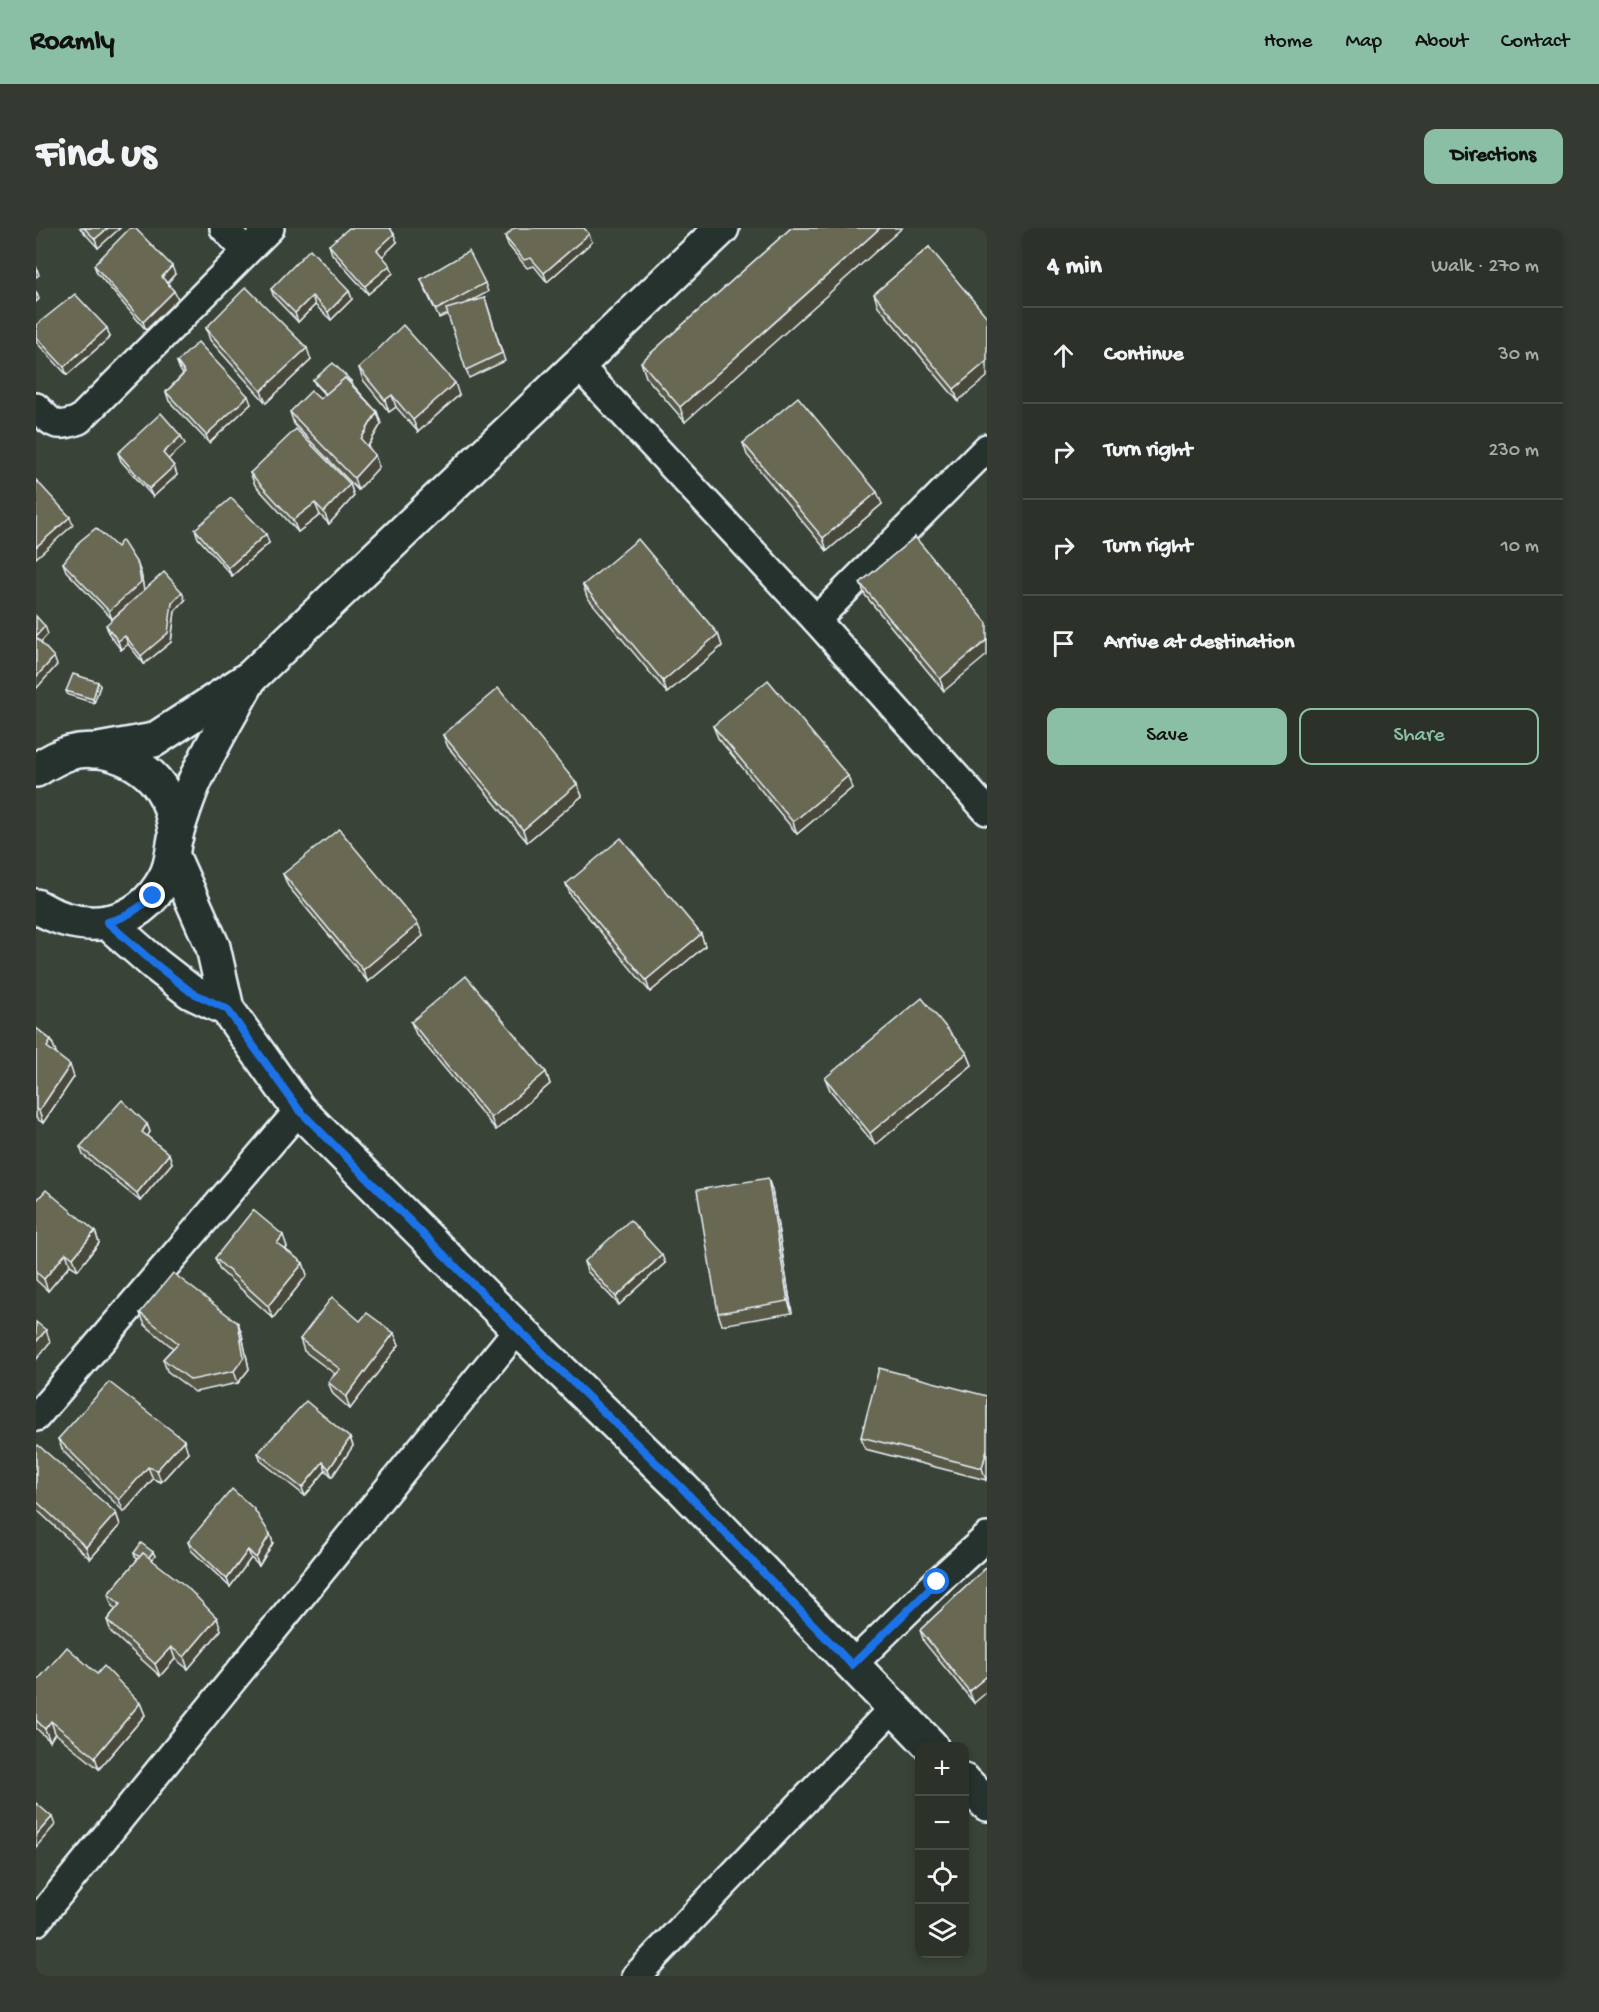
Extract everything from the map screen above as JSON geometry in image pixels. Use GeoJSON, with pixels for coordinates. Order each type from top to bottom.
{"type":"FeatureCollection","features":[{"type":"Feature","properties":{"kind":"street"},"geometry":{"type":"LineString","coordinates":[[224,228],[246,251]]}},
{"type":"Feature","properties":{"kind":"street"},"geometry":{"type":"LineString","coordinates":[[36,407],[56,424],[65,426],[80,420],[270,228]]}},
{"type":"Feature","properties":{"kind":"street"},"geometry":{"type":"LineString","coordinates":[[41,762],[72,753],[154,740],[251,676],[722,228]]}},
{"type":"Feature","properties":{"kind":"street"},"geometry":{"type":"LineString","coordinates":[[578,365],[816,620],[987,811]]}},
{"type":"Feature","properties":{"kind":"street"},"geometry":{"type":"LineString","coordinates":[[816,620],[987,448]]}},
{"type":"Feature","properties":{"kind":"street"},"geometry":{"type":"LineString","coordinates":[[36,906],[53,917],[66,921],[96,924],[117,920],[137,910],[153,896],[166,878],[194,783],[251,676]]}},
{"type":"Feature","properties":{"kind":"street"},"geometry":{"type":"LineString","coordinates":[[93,751],[115,754],[135,763],[152,777],[165,794],[173,814],[175,847],[213,947],[227,1009],[299,1110],[518,1329],[682,1488],[927,1742]]}},
{"type":"Feature","properties":{"kind":"street"},"geometry":{"type":"LineString","coordinates":[[36,937],[66,921]]}},
{"type":"Feature","properties":{"kind":"street"},"geometry":{"type":"LineString","coordinates":[[107,922],[191,992],[227,1009]]}},
{"type":"Feature","properties":{"kind":"street"},"geometry":{"type":"LineString","coordinates":[[36,1417],[299,1110]]}},
{"type":"Feature","properties":{"kind":"street"},"geometry":{"type":"LineString","coordinates":[[36,1922],[518,1329]]}},
{"type":"Feature","properties":{"kind":"street"},"geometry":{"type":"LineString","coordinates":[[852,1665],[987,1537]]}},
{"type":"Feature","properties":{"kind":"street"},"geometry":{"type":"LineString","coordinates":[[636,1976],[893,1708]]}},
{"type":"Feature","properties":{"kind":"street"},"geometry":{"type":"LineString","coordinates":[[969,1786],[987,1804]]}},
{"type":"Feature","properties":{"kind":"building"},"geometry":{"type":"Polygon","coordinates":[[[84,228],[108,228],[95,239],[84,228]]]}},
{"type":"Feature","properties":{"kind":"building"},"geometry":{"type":"Polygon","coordinates":[[[130,228],[135,228],[172,266],[162,277],[174,291],[143,322],[94,265],[130,228]]]}},
{"type":"Feature","properties":{"kind":"building"},"geometry":{"type":"Polygon","coordinates":[[[349,228],[390,228],[394,234],[377,250],[390,265],[365,286],[329,245],[349,228]]]}},
{"type":"Feature","properties":{"kind":"building"},"geometry":{"type":"Polygon","coordinates":[[[514,228],[584,228],[589,234],[544,273],[531,258],[524,260],[505,237],[514,228]]]}},
{"type":"Feature","properties":{"kind":"building"},"geometry":{"type":"Polygon","coordinates":[[[791,228],[880,228],[680,407],[641,362],[791,228]]]}},
{"type":"Feature","properties":{"kind":"building"},"geometry":{"type":"Polygon","coordinates":[[[929,247],[987,317],[987,361],[954,389],[874,294],[929,247]]]}},
{"type":"Feature","properties":{"kind":"building"},"geometry":{"type":"Polygon","coordinates":[[[310,249],[349,291],[328,312],[312,296],[295,313],[271,289],[310,249]]]}},
{"type":"Feature","properties":{"kind":"building"},"geometry":{"type":"Polygon","coordinates":[[[469,251],[485,283],[436,310],[421,279],[469,251]]]}},
{"type":"Feature","properties":{"kind":"building"},"geometry":{"type":"Polygon","coordinates":[[[246,287],[307,348],[261,391],[206,328],[246,287]]]}},
{"type":"Feature","properties":{"kind":"building"},"geometry":{"type":"Polygon","coordinates":[[[75,294],[107,328],[64,367],[36,337],[36,325],[75,294]]]}},
{"type":"Feature","properties":{"kind":"building"},"geometry":{"type":"Polygon","coordinates":[[[485,298],[502,353],[466,370],[446,309],[485,298]]]}},
{"type":"Feature","properties":{"kind":"building"},"geometry":{"type":"Polygon","coordinates":[[[403,325],[455,383],[413,420],[392,395],[385,400],[359,368],[403,325]]]}},
{"type":"Feature","properties":{"kind":"building"},"geometry":{"type":"Polygon","coordinates":[[[198,342],[248,396],[206,435],[166,392],[185,373],[177,362],[198,342]]]}},
{"type":"Feature","properties":{"kind":"building"},"geometry":{"type":"Polygon","coordinates":[[[333,363],[351,381],[345,378],[326,394],[313,380],[333,363]]]}},
{"type":"Feature","properties":{"kind":"building"},"geometry":{"type":"Polygon","coordinates":[[[345,378],[377,412],[361,439],[375,455],[354,478],[290,412],[311,391],[320,399],[345,378]]]}},
{"type":"Feature","properties":{"kind":"building"},"geometry":{"type":"Polygon","coordinates":[[[798,397],[877,492],[823,538],[743,443],[798,397]]]}},
{"type":"Feature","properties":{"kind":"building"},"geometry":{"type":"Polygon","coordinates":[[[161,413],[181,436],[163,453],[174,466],[149,489],[118,453],[161,413]]]}},
{"type":"Feature","properties":{"kind":"building"},"geometry":{"type":"Polygon","coordinates":[[[296,429],[350,484],[324,512],[315,503],[293,520],[250,473],[296,429]]]}},
{"type":"Feature","properties":{"kind":"building"},"geometry":{"type":"Polygon","coordinates":[[[36,480],[70,517],[36,547],[36,480]]]}},
{"type":"Feature","properties":{"kind":"building"},"geometry":{"type":"Polygon","coordinates":[[[231,498],[266,534],[228,568],[195,529],[231,498]]]}},
{"type":"Feature","properties":{"kind":"building"},"geometry":{"type":"Polygon","coordinates":[[[96,528],[117,547],[122,540],[138,565],[141,582],[109,611],[63,563],[80,541],[96,528]]]}},
{"type":"Feature","properties":{"kind":"building"},"geometry":{"type":"Polygon","coordinates":[[[915,537],[987,623],[987,640],[940,679],[860,583],[915,537]]]}},
{"type":"Feature","properties":{"kind":"building"},"geometry":{"type":"Polygon","coordinates":[[[638,539],[718,634],[663,681],[583,585],[638,539]]]}},
{"type":"Feature","properties":{"kind":"building"},"geometry":{"type":"Polygon","coordinates":[[[164,572],[182,592],[172,603],[168,633],[141,656],[125,636],[118,641],[106,625],[164,572]]]}},
{"type":"Feature","properties":{"kind":"building"},"geometry":{"type":"Polygon","coordinates":[[[36,616],[45,626],[36,636],[36,616]]]}},
{"type":"Feature","properties":{"kind":"building"},"geometry":{"type":"Polygon","coordinates":[[[36,637],[54,657],[36,677],[36,637]]]}},
{"type":"Feature","properties":{"kind":"building"},"geometry":{"type":"Polygon","coordinates":[[[73,674],[98,682],[93,699],[66,691],[73,674]]]}},
{"type":"Feature","properties":{"kind":"building"},"geometry":{"type":"Polygon","coordinates":[[[768,680],[848,776],[793,822],[713,726],[768,680]]]}},
{"type":"Feature","properties":{"kind":"building"},"geometry":{"type":"Polygon","coordinates":[[[498,688],[577,784],[523,830],[443,735],[498,688]]]}},
{"type":"Feature","properties":{"kind":"building"},"geometry":{"type":"Polygon","coordinates":[[[339,829],[418,924],[363,970],[283,874],[339,829]]]}},
{"type":"Feature","properties":{"kind":"building"},"geometry":{"type":"Polygon","coordinates":[[[621,838],[701,934],[646,980],[566,884],[621,838]]]}},
{"type":"Feature","properties":{"kind":"building"},"geometry":{"type":"Polygon","coordinates":[[[466,976],[546,1072],[491,1118],[411,1022],[466,976]]]}},
{"type":"Feature","properties":{"kind":"building"},"geometry":{"type":"Polygon","coordinates":[[[922,998],[967,1053],[870,1133],[825,1078],[922,998]]]}},
{"type":"Feature","properties":{"kind":"building"},"geometry":{"type":"Polygon","coordinates":[[[36,1028],[51,1040],[47,1047],[70,1065],[39,1111],[36,1109],[36,1028]]]}},
{"type":"Feature","properties":{"kind":"building"},"geometry":{"type":"Polygon","coordinates":[[[122,1100],[147,1124],[142,1132],[169,1154],[137,1193],[80,1147],[122,1100]]]}},
{"type":"Feature","properties":{"kind":"building"},"geometry":{"type":"Polygon","coordinates":[[[768,1178],[788,1301],[718,1313],[697,1190],[768,1178]]]}},
{"type":"Feature","properties":{"kind":"building"},"geometry":{"type":"Polygon","coordinates":[[[46,1190],[95,1231],[73,1258],[66,1253],[44,1279],[36,1272],[36,1201],[46,1190]]]}},
{"type":"Feature","properties":{"kind":"building"},"geometry":{"type":"Polygon","coordinates":[[[253,1210],[283,1235],[277,1243],[303,1263],[268,1306],[215,1258],[253,1210]]]}},
{"type":"Feature","properties":{"kind":"building"},"geometry":{"type":"Polygon","coordinates":[[[630,1220],[662,1255],[616,1297],[584,1262],[630,1220]]]}},
{"type":"Feature","properties":{"kind":"building"},"geometry":{"type":"Polygon","coordinates":[[[173,1273],[238,1323],[244,1357],[234,1371],[191,1380],[163,1359],[178,1343],[140,1313],[173,1273]]]}},
{"type":"Feature","properties":{"kind":"building"},"geometry":{"type":"Polygon","coordinates":[[[332,1297],[360,1321],[367,1313],[394,1333],[346,1397],[328,1382],[340,1369],[300,1339],[332,1297]]]}},
{"type":"Feature","properties":{"kind":"building"},"geometry":{"type":"Polygon","coordinates":[[[36,1322],[46,1330],[36,1342],[36,1322]]]}},
{"type":"Feature","properties":{"kind":"building"},"geometry":{"type":"Polygon","coordinates":[[[879,1368],[987,1396],[987,1449],[982,1468],[861,1437],[879,1368]]]}},
{"type":"Feature","properties":{"kind":"building"},"geometry":{"type":"Polygon","coordinates":[[[109,1382],[184,1440],[157,1470],[148,1467],[119,1500],[58,1439],[109,1382]]]}},
{"type":"Feature","properties":{"kind":"building"},"geometry":{"type":"Polygon","coordinates":[[[306,1401],[350,1438],[329,1469],[323,1462],[302,1488],[258,1453],[306,1401]]]}},
{"type":"Feature","properties":{"kind":"building"},"geometry":{"type":"Polygon","coordinates":[[[38,1445],[116,1513],[86,1547],[36,1501],[36,1447],[38,1445]]]}},
{"type":"Feature","properties":{"kind":"building"},"geometry":{"type":"Polygon","coordinates":[[[232,1489],[254,1509],[270,1534],[256,1558],[248,1550],[227,1579],[188,1542],[232,1489]]]}},
{"type":"Feature","properties":{"kind":"building"},"geometry":{"type":"Polygon","coordinates":[[[141,1543],[153,1552],[148,1558],[143,1553],[140,1557],[134,1553],[141,1543]]]}},
{"type":"Feature","properties":{"kind":"building"},"geometry":{"type":"Polygon","coordinates":[[[143,1553],[187,1587],[217,1618],[184,1657],[171,1647],[155,1664],[107,1620],[120,1604],[108,1594],[143,1553]]]}},
{"type":"Feature","properties":{"kind":"building"},"geometry":{"type":"Polygon","coordinates":[[[987,1567],[987,1676],[969,1691],[920,1630],[987,1567]]]}},
{"type":"Feature","properties":{"kind":"building"},"geometry":{"type":"Polygon","coordinates":[[[67,1647],[97,1674],[104,1666],[140,1703],[95,1757],[51,1721],[45,1729],[36,1720],[36,1682],[67,1647]]]}},
{"type":"Feature","properties":{"kind":"building"},"geometry":{"type":"Polygon","coordinates":[[[36,1803],[52,1817],[36,1835],[36,1803]]]}},
{"type":"Feature","properties":{"kind":"route"},"geometry":{"type":"LineString","coordinates":[[153,896],[137,910],[117,920],[107,922],[191,992],[227,1009],[299,1110],[518,1329],[682,1488],[852,1665],[937,1582]]}}]}
